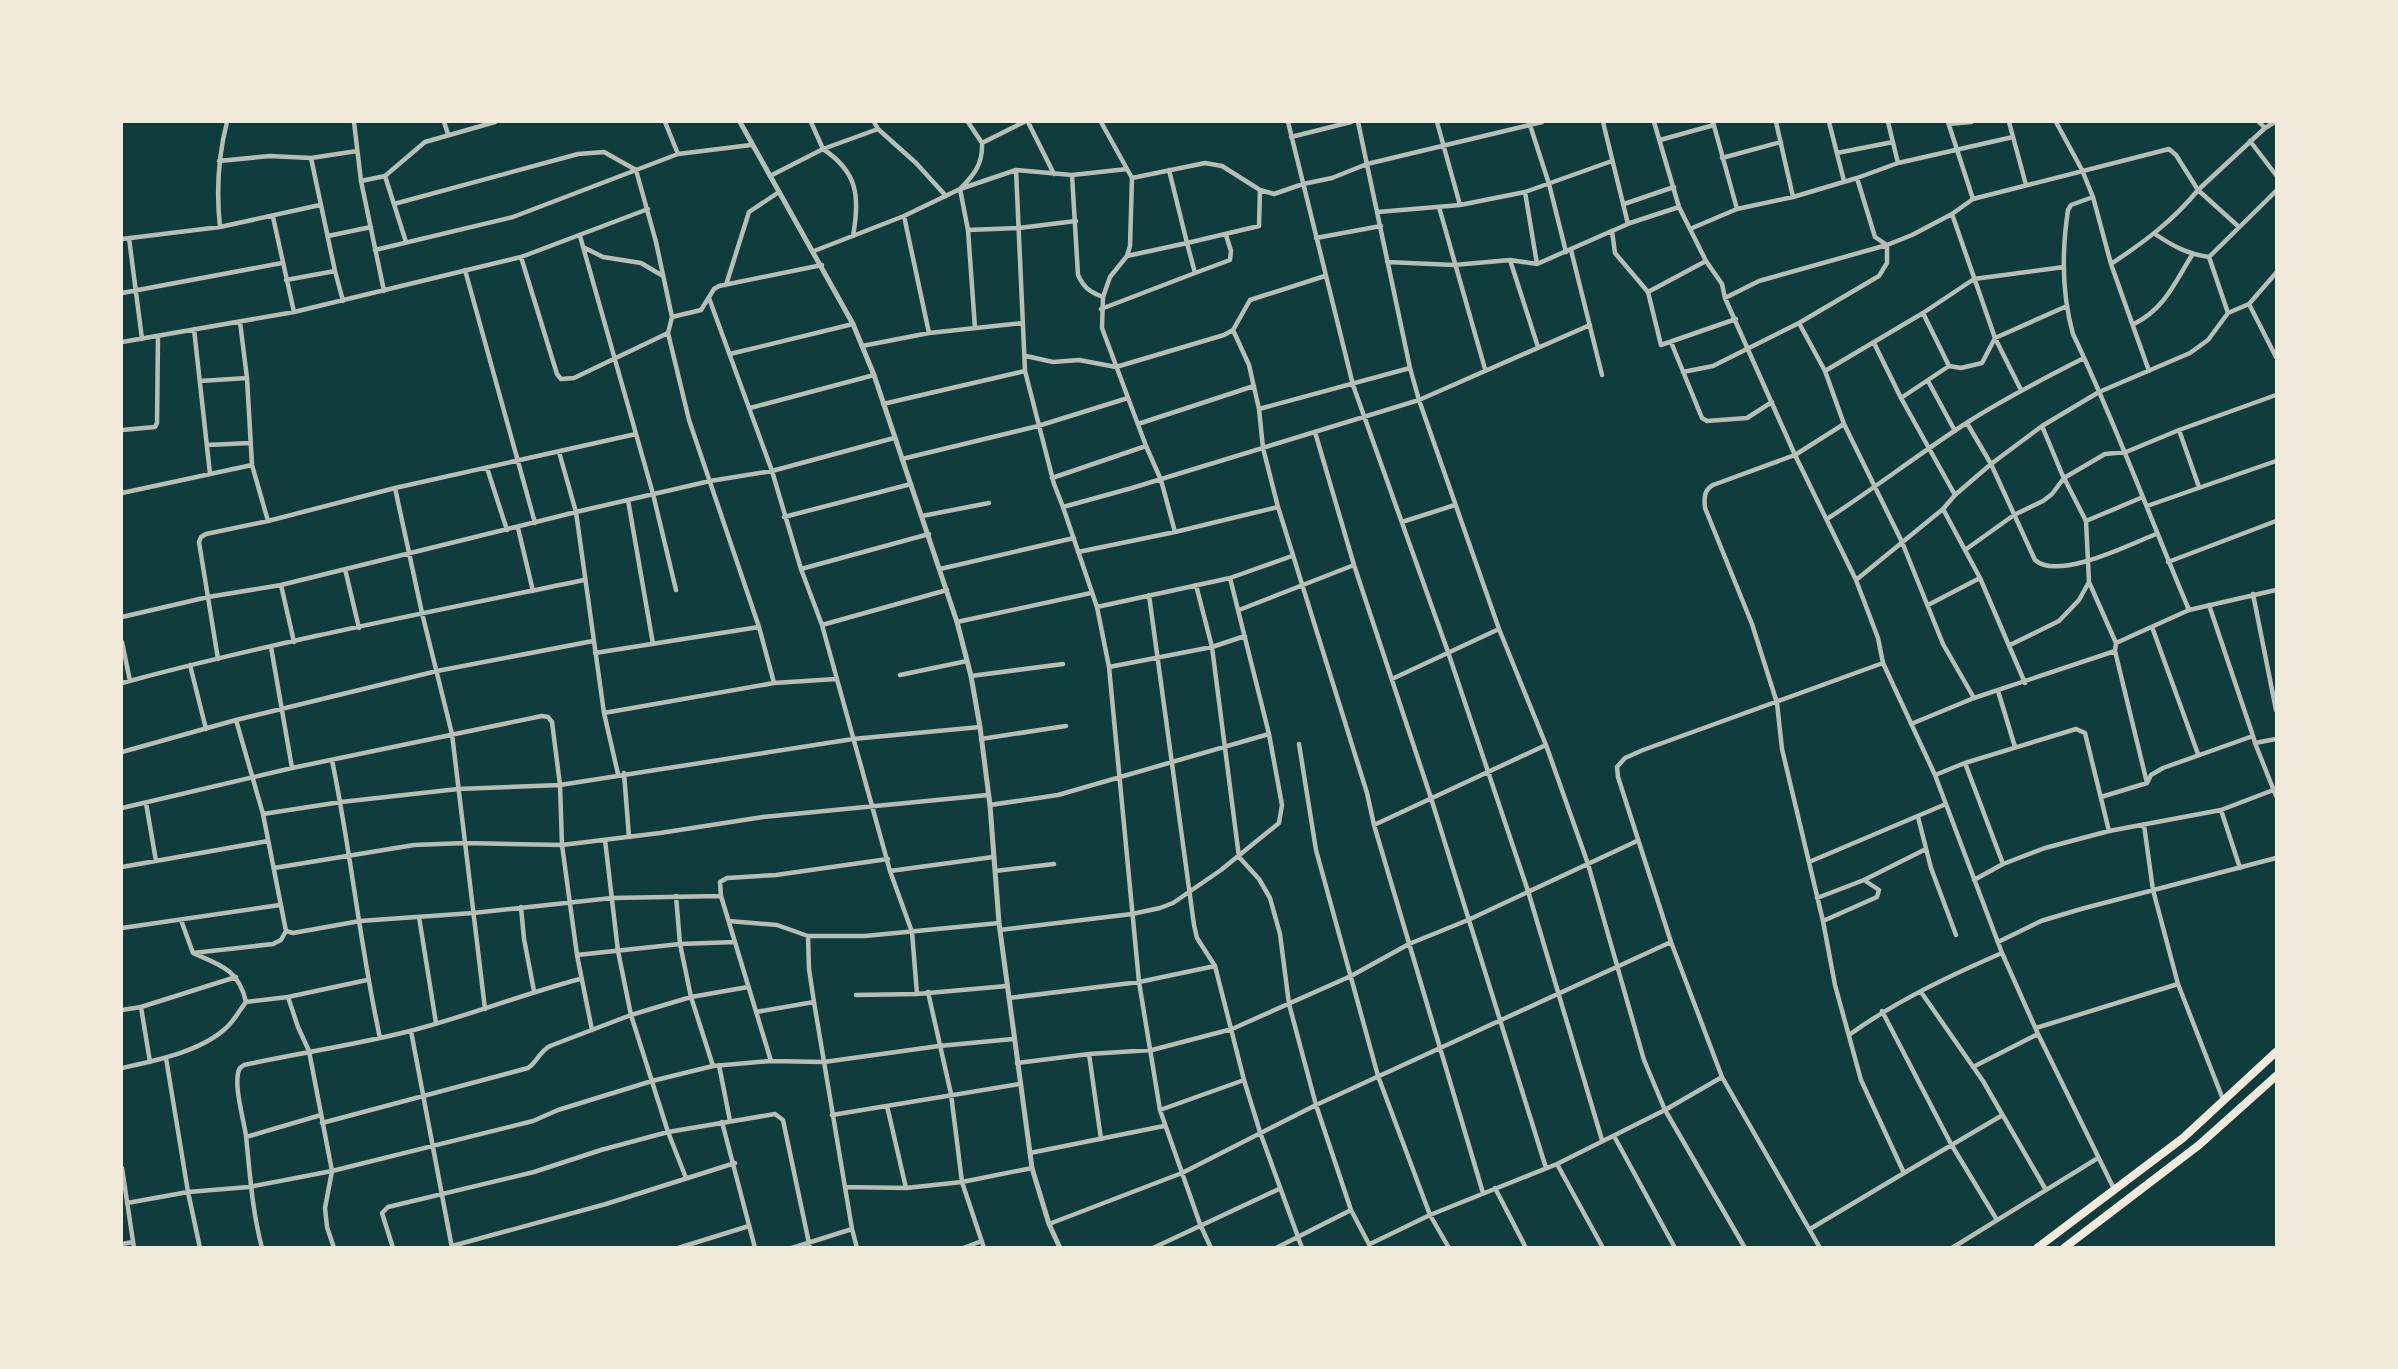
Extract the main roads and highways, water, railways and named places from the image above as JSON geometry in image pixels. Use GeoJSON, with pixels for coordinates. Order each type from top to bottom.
{"type":"FeatureCollection","features":[{"type":"Feature","properties":{"kind":"highway"},"geometry":{"type":"LineString","coordinates":[[2037,1248],[2183,1138],[2277,1052]]}},
{"type":"Feature","properties":{"kind":"highway"},"geometry":{"type":"LineString","coordinates":[[2064,1248],[2199,1145],[2277,1076]]}}]}
